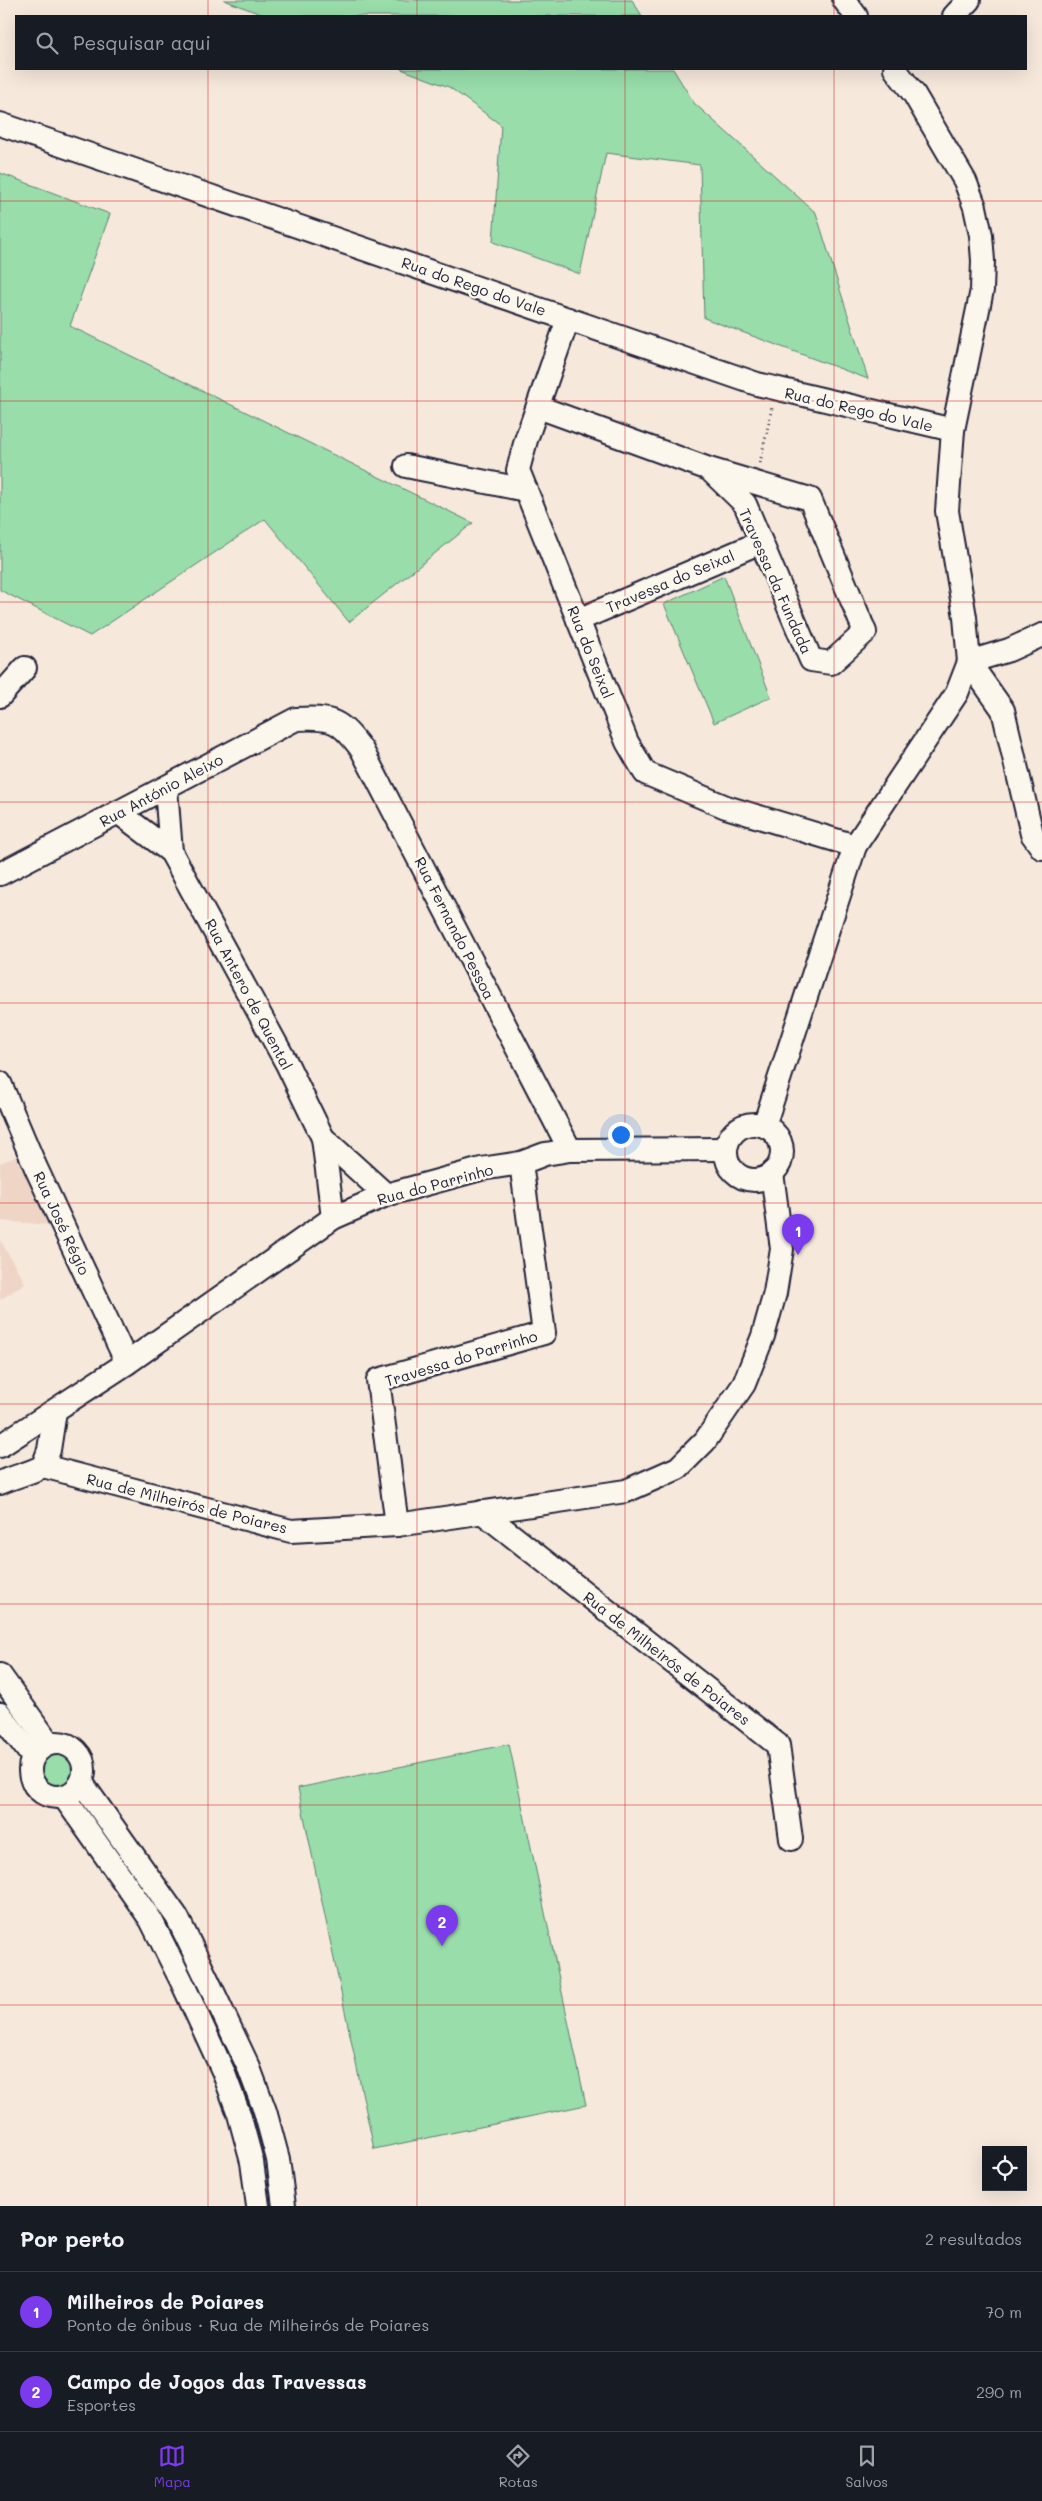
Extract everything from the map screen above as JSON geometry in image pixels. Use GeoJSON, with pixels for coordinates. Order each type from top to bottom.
{"type":"FeatureCollection","features":[{"type":"Feature","properties":{"kind":"street"},"geometry":{"type":"LineString","coordinates":[[844,0],[855,15]]}},
{"type":"Feature","properties":{"kind":"street"},"geometry":{"type":"LineString","coordinates":[[955,15],[969,0]]}},
{"type":"Feature","properties":{"kind":"street"},"geometry":{"type":"LineString","coordinates":[[764,1126],[855,846],[957,693],[968,662],[965,618],[947,511],[953,430],[982,290],[983,261],[981,234],[975,207],[965,181],[914,94],[896,70]]}},
{"type":"Feature","properties":{"kind":"street"},"geometry":{"type":"LineString","coordinates":[[914,70],[914,94]]}},
{"type":"Feature","properties":{"kind":"street","name":"Rua do Rego do Vale"},"geometry":{"type":"LineString","coordinates":[[0,124],[776,390],[953,430]]}},
{"type":"Feature","properties":{"kind":"street","name":"Rua do Seixal"},"geometry":{"type":"LineString","coordinates":[[568,319],[518,470],[628,742],[645,773],[726,807],[855,846]]}},
{"type":"Feature","properties":{"kind":"street","name":"Travessa da Fundada"},"geometry":{"type":"LineString","coordinates":[[538,407],[709,469],[810,499],[865,632],[831,663],[811,660],[745,504],[709,469]]}},
{"type":"Feature","properties":{"kind":"street"},"geometry":{"type":"LineString","coordinates":[[406,466],[526,490]]}},
{"type":"Feature","properties":{"kind":"street","name":"Travessa do Seixal"},"geometry":{"type":"LineString","coordinates":[[578,620],[761,542]]}},
{"type":"Feature","properties":{"kind":"street"},"geometry":{"type":"LineString","coordinates":[[968,662],[1010,650],[1042,635]]}},
{"type":"Feature","properties":{"kind":"street"},"geometry":{"type":"LineString","coordinates":[[968,662],[1003,710],[1032,834],[1042,848]]}},
{"type":"Feature","properties":{"kind":"street"},"geometry":{"type":"LineString","coordinates":[[0,696],[25,668]]}},
{"type":"Feature","properties":{"kind":"street","name":"Rua António Aleixo"},"geometry":{"type":"LineString","coordinates":[[0,874],[296,719],[326,718]]}},
{"type":"Feature","properties":{"kind":"street","name":"Rua Fernando Pessoa"},"geometry":{"type":"LineString","coordinates":[[326,718],[347,730],[362,750],[570,1150]]}},
{"type":"Feature","properties":{"kind":"street","name":"Rua Antero de Quental"},"geometry":{"type":"LineString","coordinates":[[166,788],[171,852]]}},
{"type":"Feature","properties":{"kind":"street","name":"Rua Antero de Quental"},"geometry":{"type":"LineString","coordinates":[[118,812],[171,852],[283,1056],[323,1138],[333,1218]]}},
{"type":"Feature","properties":{"kind":"street","name":"Rua José Régio"},"geometry":{"type":"LineString","coordinates":[[0,1082],[36,1168],[127,1363]]}},
{"type":"Feature","properties":{"kind":"street"},"geometry":{"type":"LineString","coordinates":[[756,1124],[764,1126],[778,1138],[782,1148],[779,1166],[772,1173],[755,1180],[737,1175],[730,1168],[726,1150],[728,1141],[740,1128],[756,1124]]}},
{"type":"Feature","properties":{"kind":"street","name":"Rua Antero de Quental"},"geometry":{"type":"LineString","coordinates":[[323,1138],[386,1195]]}},
{"type":"Feature","properties":{"kind":"street","name":"Rua do Parrinho"},"geometry":{"type":"LineString","coordinates":[[0,1446],[127,1363],[333,1218],[386,1195],[481,1169],[522,1163],[545,1154],[570,1150],[726,1150]]}},
{"type":"Feature","properties":{"kind":"street","name":"Travessa do Parrinho"},"geometry":{"type":"LineString","coordinates":[[397,1525],[378,1380],[544,1333],[522,1163]]}},
{"type":"Feature","properties":{"kind":"street","name":"Rua de Milheirós de Poiares"},"geometry":{"type":"LineString","coordinates":[[43,1466],[291,1531],[397,1525],[626,1491],[678,1468],[705,1440],[744,1384],[763,1336],[775,1293],[782,1249],[772,1173]]}},
{"type":"Feature","properties":{"kind":"street"},"geometry":{"type":"LineString","coordinates":[[0,1484],[11,1478],[28,1474],[43,1466],[49,1450],[55,1411]]}},
{"type":"Feature","properties":{"kind":"street","name":"Rua de Milheirós de Poiares"},"geometry":{"type":"LineString","coordinates":[[482,1512],[778,1745],[791,1839]]}},
{"type":"Feature","properties":{"kind":"street"},"geometry":{"type":"LineString","coordinates":[[0,1675],[46,1739],[51,1743]]}},
{"type":"Feature","properties":{"kind":"street"},"geometry":{"type":"LineString","coordinates":[[0,1714],[33,1756]]}},
{"type":"Feature","properties":{"kind":"street"},"geometry":{"type":"LineString","coordinates":[[61,1742],[70,1745],[81,1755],[85,1769],[82,1783],[77,1789],[64,1797],[48,1796],[35,1787],[30,1772],[33,1756],[41,1748],[51,1743],[61,1742]]}},
{"type":"Feature","properties":{"kind":"street"},"geometry":{"type":"LineString","coordinates":[[82,1783],[177,1917],[207,1979],[249,2068],[265,2111],[278,2159],[284,2206]]}},
{"type":"Feature","properties":{"kind":"street"},"geometry":{"type":"LineString","coordinates":[[64,1797],[151,1920],[186,1991],[223,2071],[239,2114],[252,2162],[258,2206]]}},
{"type":"Feature","properties":{"kind":"path"},"geometry":{"type":"LineString","coordinates":[[755,482],[776,390]]}},
{"type":"Feature","properties":{"kind":"shaded area"},"geometry":{"type":"Polygon","coordinates":[[[16,1157],[51,1225],[0,1221],[0,1163],[16,1157]]]}},
{"type":"Feature","properties":{"kind":"shaded area"},"geometry":{"type":"Polygon","coordinates":[[[0,1240],[25,1283],[0,1300],[0,1240]]]}},
{"type":"Feature","properties":{"kind":"green space"},"geometry":{"type":"Polygon","coordinates":[[[224,0],[632,0],[641,15],[263,15],[224,0]]]}},
{"type":"Feature","properties":{"kind":"green space"},"geometry":{"type":"Polygon","coordinates":[[[404,70],[674,70],[694,103],[816,213],[868,379],[704,318],[700,165],[606,153],[580,274],[493,242],[501,125],[449,87],[404,70]]]}},
{"type":"Feature","properties":{"kind":"green space"},"geometry":{"type":"Polygon","coordinates":[[[0,173],[110,214],[70,326],[473,523],[349,622],[265,519],[90,636],[0,590],[0,173]]]}},
{"type":"Feature","properties":{"kind":"green space"},"geometry":{"type":"Polygon","coordinates":[[[724,576],[771,697],[714,723],[664,604],[724,576]]]}},
{"type":"Feature","properties":{"kind":"green space"},"geometry":{"type":"Polygon","coordinates":[[[509,1744],[586,2105],[374,2149],[298,1788],[509,1744]]]}},
{"type":"Feature","properties":{"kind":"green space"},"geometry":{"type":"Polygon","coordinates":[[[57,1752],[69,1757],[74,1769],[69,1781],[57,1786],[45,1781],[40,1769],[45,1757],[57,1752]]]}},
{"type":"Feature","properties":{"kind":"place","name":"Milheiros de Poiares"},"geometry":{"type":"Point","coordinates":[798,1255]}},
{"type":"Feature","properties":{"kind":"place","name":"Campo de Jogos das Travessas"},"geometry":{"type":"Point","coordinates":[442,1946]}}]}
